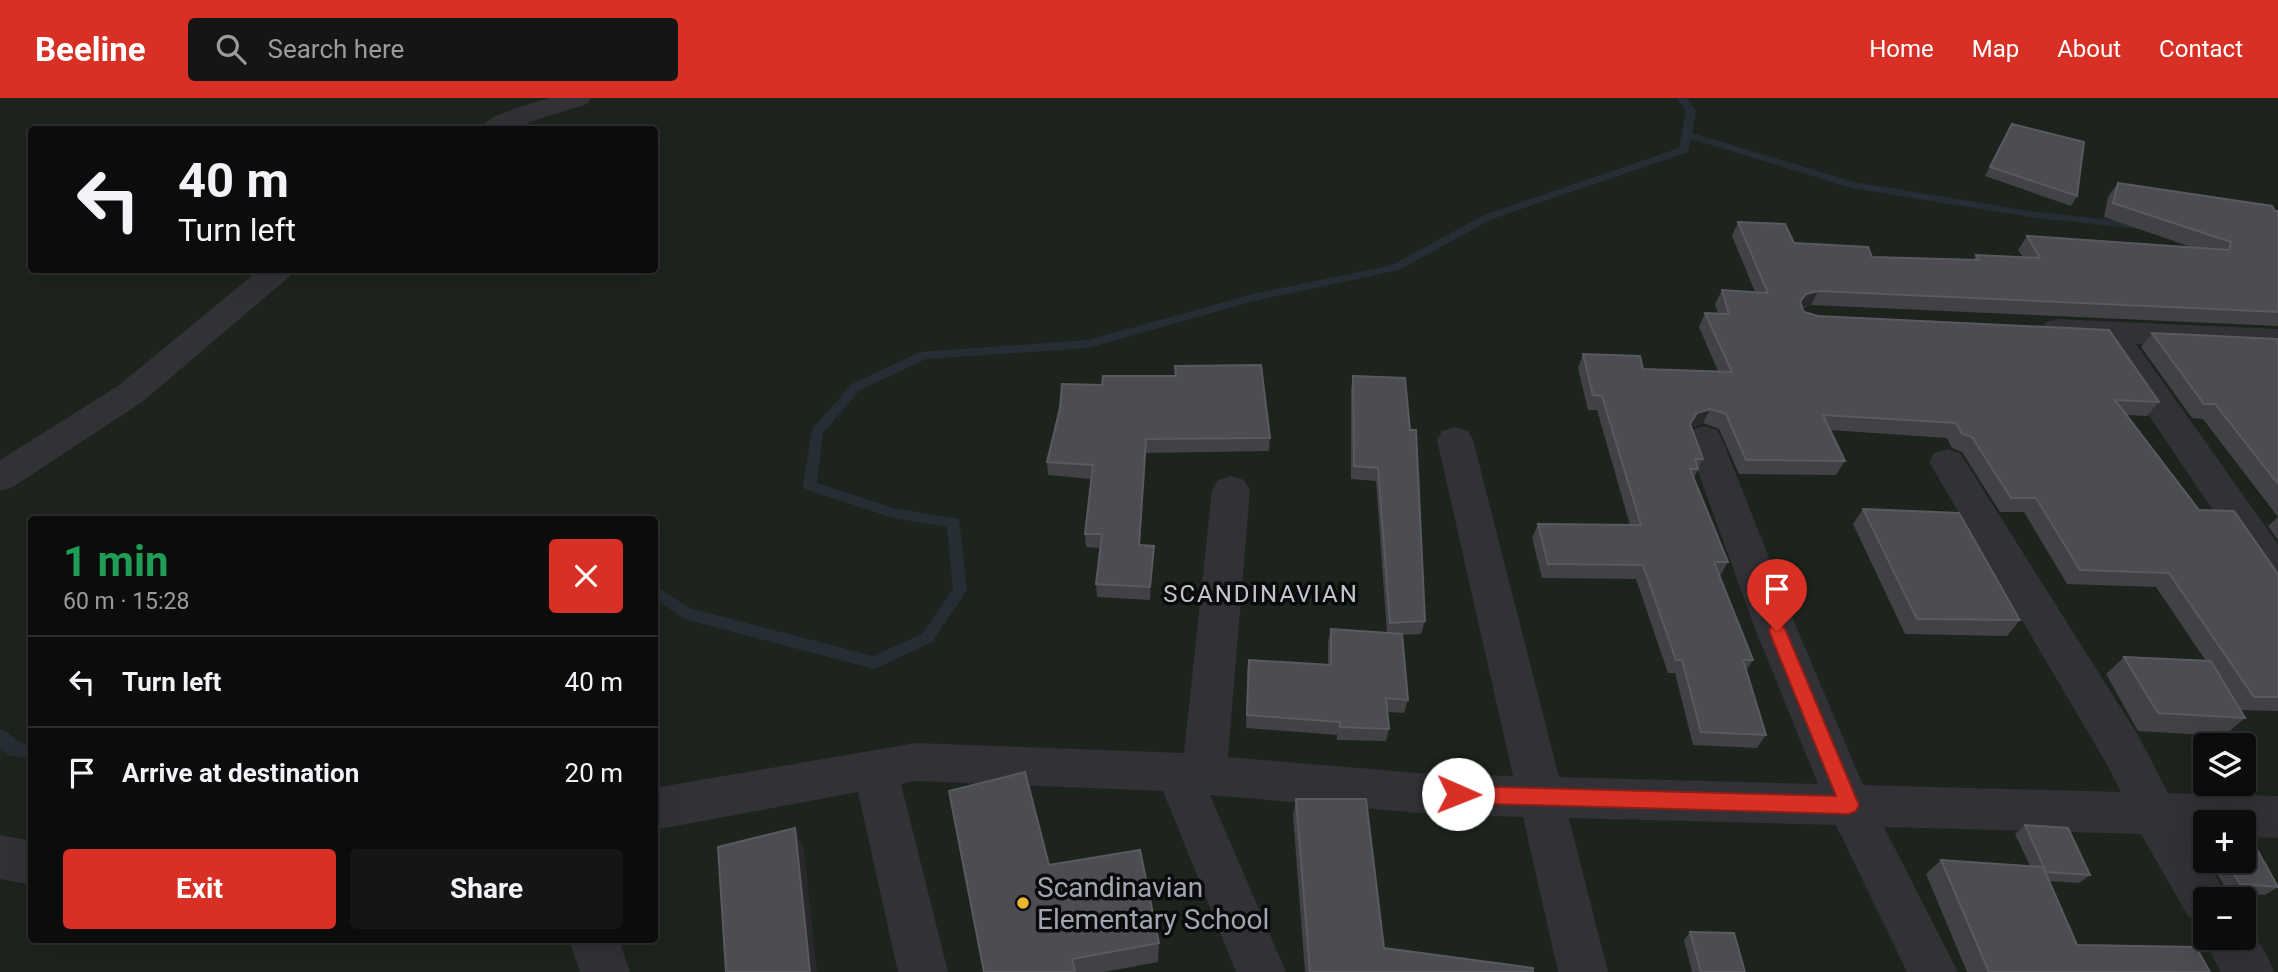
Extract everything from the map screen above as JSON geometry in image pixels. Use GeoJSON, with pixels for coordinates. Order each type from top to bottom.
{"type":"FeatureCollection","features":[{"type":"Feature","properties":{"kind":"street"},"geometry":{"type":"LineString","coordinates":[[500,126],[523,115],[578,98]]}},
{"type":"Feature","properties":{"kind":"street"},"geometry":{"type":"LineString","coordinates":[[0,478],[130,394],[274,273]]}},
{"type":"Feature","properties":{"kind":"street"},"geometry":{"type":"LineString","coordinates":[[2029,328],[2278,340]]}},
{"type":"Feature","properties":{"kind":"street"},"geometry":{"type":"LineString","coordinates":[[2110,332],[2278,575]]}},
{"type":"Feature","properties":{"kind":"street"},"geometry":{"type":"LineString","coordinates":[[1704,439],[1777,631],[1849,805],[1933,972]]}},
{"type":"Feature","properties":{"kind":"street"},"geometry":{"type":"LineString","coordinates":[[1455,440],[1583,972]]}},
{"type":"Feature","properties":{"kind":"street"},"geometry":{"type":"LineString","coordinates":[[1947,462],[2122,749],[2155,815],[2197,887]]}},
{"type":"Feature","properties":{"kind":"street"},"geometry":{"type":"LineString","coordinates":[[1231,490],[1191,774],[1261,972]]}},
{"type":"Feature","properties":{"kind":"street"},"geometry":{"type":"LineString","coordinates":[[658,808],[916,762],[1191,774],[1431,794],[2278,817]]}},
{"type":"Feature","properties":{"kind":"street"},"geometry":{"type":"LineString","coordinates":[[875,769],[923,972]]}},
{"type":"Feature","properties":{"kind":"street"},"geometry":{"type":"LineString","coordinates":[[0,857],[28,862]]}},
{"type":"Feature","properties":{"kind":"street"},"geometry":{"type":"LineString","coordinates":[[2235,950],[2249,972]]}},
{"type":"Feature","properties":{"kind":"shaded area"},"geometry":{"type":"Polygon","coordinates":[[[0,98],[2278,98],[2278,972],[0,972],[0,98]]]}},
{"type":"Feature","properties":{"kind":"building"},"geometry":{"type":"Polygon","coordinates":[[[2012,124],[2084,142],[2077,196],[1990,167],[2012,124]]]}},
{"type":"Feature","properties":{"kind":"building"},"geometry":{"type":"Polygon","coordinates":[[[2118,183],[2272,206],[2278,211],[2278,312],[1818,291],[1806,294],[1800,302],[1804,312],[1818,316],[2109,330],[2159,402],[2115,400],[2199,510],[2234,511],[2278,574],[2278,697],[2254,697],[2169,573],[2080,570],[2036,498],[2011,498],[1972,437],[1962,434],[1956,423],[1823,415],[1845,461],[1746,460],[1726,414],[1710,409],[1697,413],[1690,424],[1703,459],[1695,459],[1698,469],[1690,469],[1728,562],[1714,562],[1753,660],[1743,660],[1766,735],[1701,732],[1682,660],[1676,660],[1643,565],[1548,564],[1538,524],[1641,525],[1602,396],[1593,395],[1583,354],[1640,356],[1643,369],[1732,372],[1705,313],[1729,314],[1722,290],[1768,293],[1738,222],[1785,224],[1794,243],[1868,247],[1872,257],[1979,260],[1976,255],[2040,258],[2027,236],[2229,250],[2231,242],[2113,203],[2118,183]]]}},
{"type":"Feature","properties":{"kind":"building"},"geometry":{"type":"Polygon","coordinates":[[[2152,333],[2278,339],[2278,484],[2215,404],[2204,404],[2152,333]]]}},
{"type":"Feature","properties":{"kind":"building"},"geometry":{"type":"Polygon","coordinates":[[[1261,365],[1270,438],[1146,439],[1139,545],[1154,546],[1150,587],[1096,584],[1102,534],[1085,534],[1093,465],[1047,462],[1060,408],[1062,384],[1102,385],[1103,376],[1176,376],[1175,366],[1261,365]]]}},
{"type":"Feature","properties":{"kind":"building"},"geometry":{"type":"Polygon","coordinates":[[[1353,376],[1405,378],[1410,430],[1416,430],[1425,621],[1390,623],[1378,468],[1354,466],[1353,376]]]}},
{"type":"Feature","properties":{"kind":"building"},"geometry":{"type":"Polygon","coordinates":[[[1863,509],[1959,513],[2020,620],[1917,619],[1863,509]]]}},
{"type":"Feature","properties":{"kind":"building"},"geometry":{"type":"Polygon","coordinates":[[[1331,629],[1402,634],[1408,700],[1386,698],[1389,729],[1340,727],[1340,722],[1247,715],[1249,660],[1331,665],[1331,629]]]}},
{"type":"Feature","properties":{"kind":"building"},"geometry":{"type":"Polygon","coordinates":[[[2124,657],[2211,661],[2245,718],[2158,713],[2124,657]]]}},
{"type":"Feature","properties":{"kind":"building"},"geometry":{"type":"Polygon","coordinates":[[[1025,772],[1049,865],[1140,850],[1159,943],[1072,959],[1075,972],[984,972],[949,791],[1025,772]]]}},
{"type":"Feature","properties":{"kind":"building"},"geometry":{"type":"Polygon","coordinates":[[[1296,799],[1366,799],[1384,948],[1533,968],[1533,972],[1310,972],[1296,799]]]}},
{"type":"Feature","properties":{"kind":"building"},"geometry":{"type":"Polygon","coordinates":[[[2025,825],[2068,828],[2090,875],[2046,872],[2025,825]]]}},
{"type":"Feature","properties":{"kind":"building"},"geometry":{"type":"Polygon","coordinates":[[[795,828],[810,972],[726,972],[718,847],[795,828]]]}},
{"type":"Feature","properties":{"kind":"building"},"geometry":{"type":"Polygon","coordinates":[[[2256,848],[2278,887],[2240,884],[2234,873],[2256,873],[2256,848]]]}},
{"type":"Feature","properties":{"kind":"building"},"geometry":{"type":"Polygon","coordinates":[[[1941,860],[2043,867],[2077,945],[2193,947],[2193,950],[2198,950],[2210,972],[1989,972],[1941,860]]]}},
{"type":"Feature","properties":{"kind":"building"},"geometry":{"type":"Polygon","coordinates":[[[1690,932],[1734,933],[1745,972],[1701,972],[1690,932]]]}},
{"type":"Feature","properties":{"kind":"waterway"},"geometry":{"type":"LineString","coordinates":[[1681,98],[1691,111],[1687,134]]}},
{"type":"Feature","properties":{"kind":"waterway"},"geometry":{"type":"LineString","coordinates":[[658,593],[684,613],[874,663],[927,638],[960,590],[954,523],[893,513],[810,486],[817,432],[856,387],[924,355],[1088,344],[1253,298],[1395,268],[1488,217],[1684,150],[1687,134]]}},
{"type":"Feature","properties":{"kind":"waterway"},"geometry":{"type":"LineString","coordinates":[[1687,134],[1852,185],[2036,215],[2142,226]]}},
{"type":"Feature","properties":{"kind":"waterway"},"geometry":{"type":"LineString","coordinates":[[0,736],[14,750],[28,752]]}},
{"type":"Feature","properties":{"kind":"place","name":"Scandinavian Elementary School"},"geometry":{"type":"Point","coordinates":[1023,903]}},
{"type":"Feature","properties":{"kind":"district","name":"SCANDINAVIAN"},"geometry":{"type":"Point","coordinates":[1261,594]}},
{"type":"Feature","properties":{"kind":"route"},"geometry":{"type":"LineString","coordinates":[[1458,794],[1849,805],[1777,631]]}}]}
